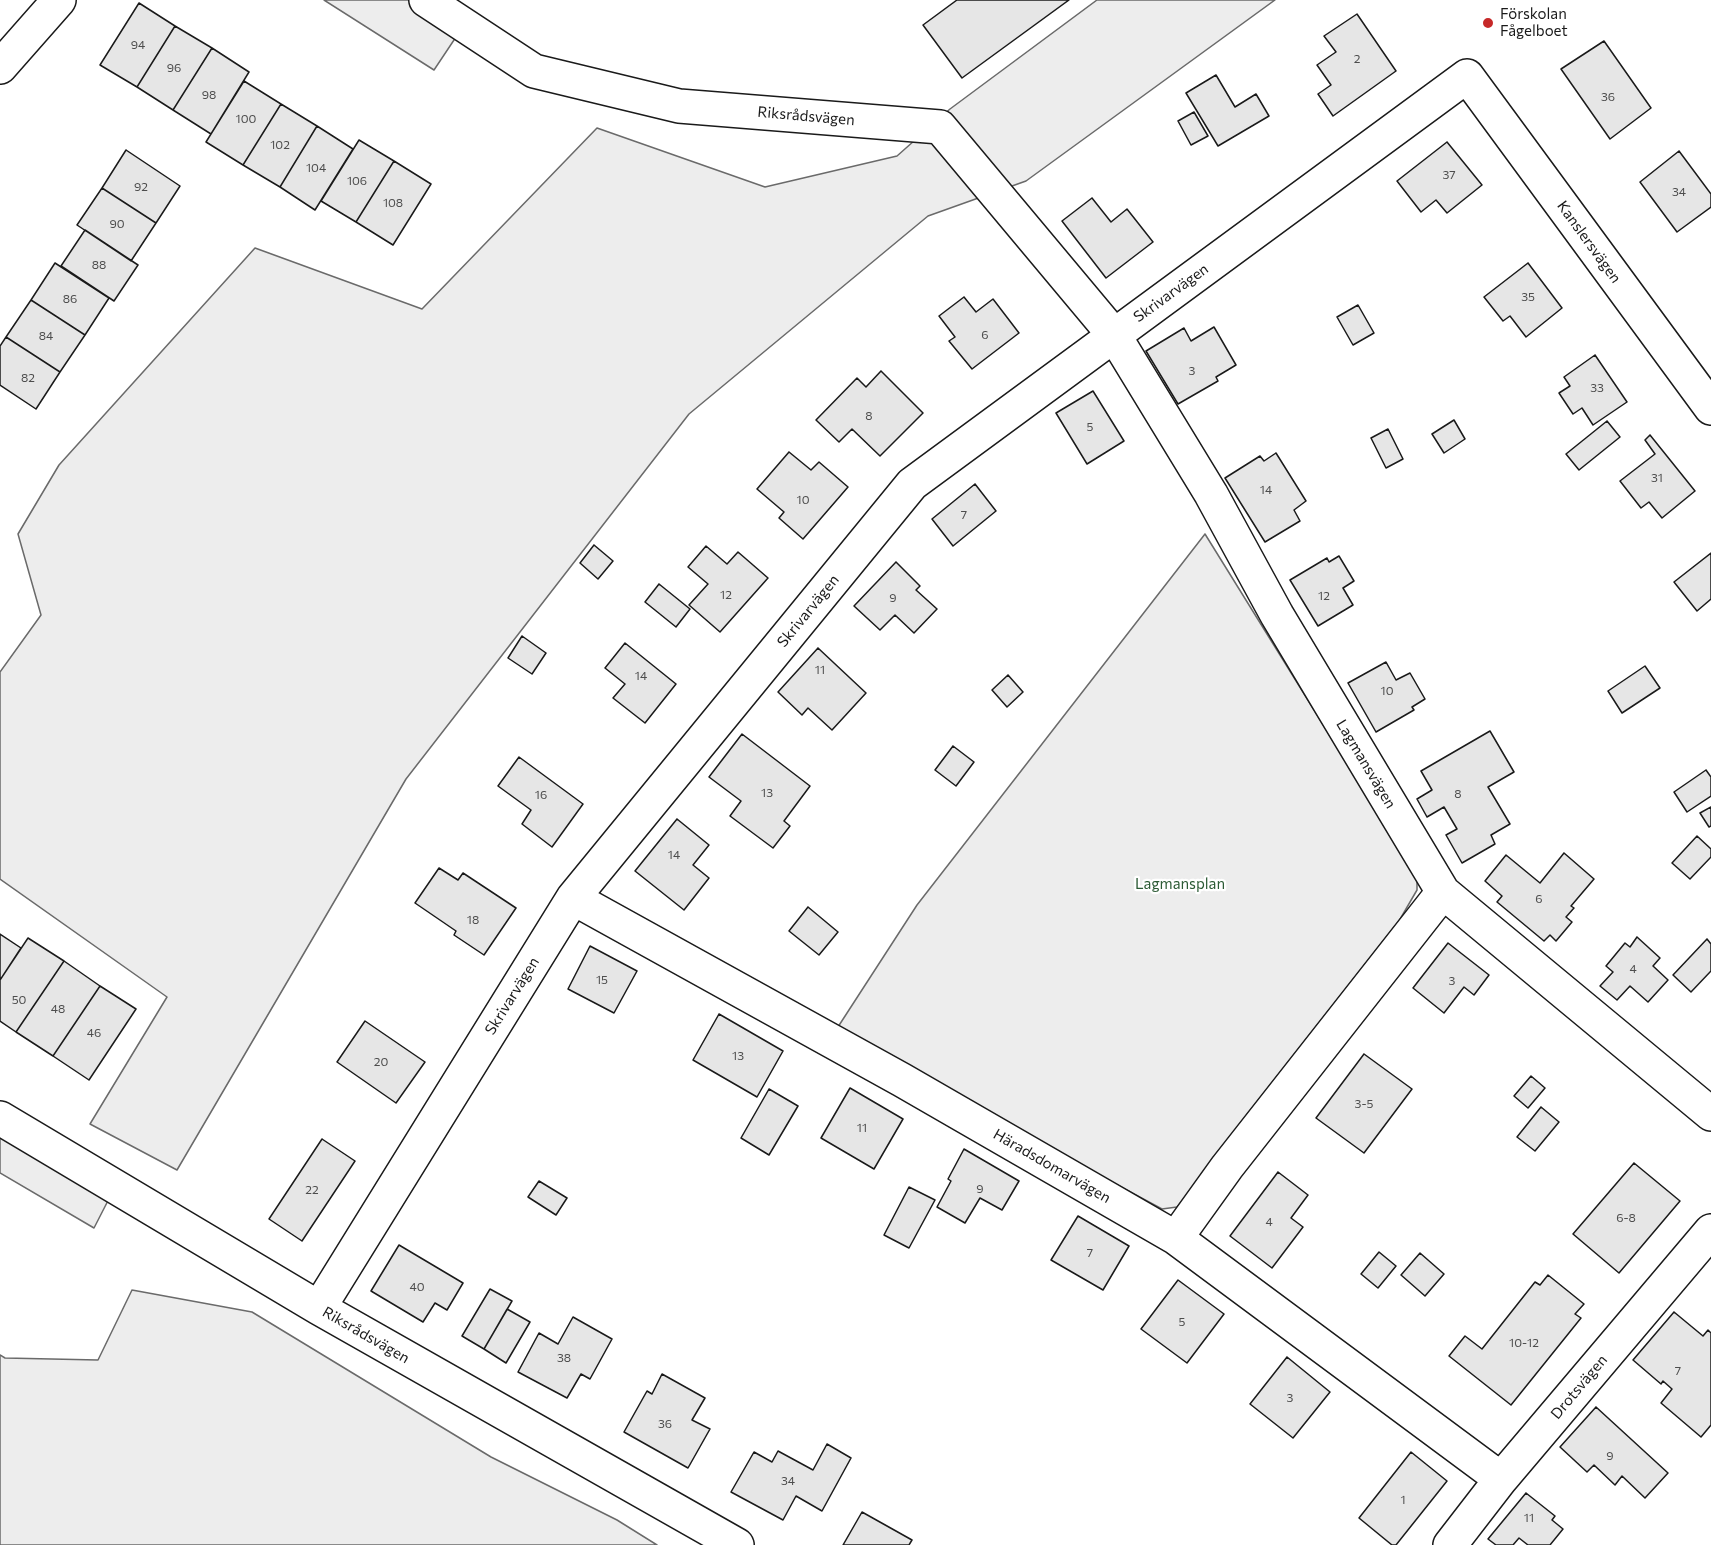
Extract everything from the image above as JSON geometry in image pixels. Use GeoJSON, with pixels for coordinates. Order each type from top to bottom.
{"type":"FeatureCollection","features":[{"type":"Feature","properties":{"kind":"street"},"geometry":{"type":"LineString","coordinates":[[0,67],[59,0]]}},
{"type":"Feature","properties":{"kind":"street","name":"Riksrådsvägen"},"geometry":{"type":"LineString","coordinates":[[426,0],[534,71],[679,106],[940,127],[1114,335]]}},
{"type":"Feature","properties":{"kind":"street","name":"Skrivarvägen"},"geometry":{"type":"LineString","coordinates":[[319,1308],[573,898],[912,484],[1467,76]]}},
{"type":"Feature","properties":{"kind":"street","name":"Kanslersvägen"},"geometry":{"type":"LineString","coordinates":[[1467,76],[1711,408]]}},
{"type":"Feature","properties":{"kind":"street","name":"Lagmansvägen"},"geometry":{"type":"LineString","coordinates":[[1114,335],[1211,494],[1276,615],[1443,892],[1711,1114]]}},
{"type":"Feature","properties":{"kind":"street"},"geometry":{"type":"LineString","coordinates":[[1176,1238],[1227,1167],[1443,892]]}},
{"type":"Feature","properties":{"kind":"street","name":"Häradsdomarvägen"},"geometry":{"type":"LineString","coordinates":[[573,898],[902,1080],[1176,1238],[1501,1479]]}},
{"type":"Feature","properties":{"kind":"street","name":"Riksrådsvägen"},"geometry":{"type":"LineString","coordinates":[[0,1118],[319,1308],[737,1545]]}},
{"type":"Feature","properties":{"kind":"street","name":"Drotsvägen"},"geometry":{"type":"LineString","coordinates":[[1450,1545],[1501,1479],[1711,1232]]}},
{"type":"Feature","properties":{"kind":"shaded area"},"geometry":{"type":"Polygon","coordinates":[[[324,0],[426,0],[464,25],[434,70],[324,0]]]}},
{"type":"Feature","properties":{"kind":"shaded area"},"geometry":{"type":"Polygon","coordinates":[[[1097,0],[1275,0],[1026,181],[928,216],[689,414],[406,779],[177,1170],[90,1124],[167,997],[0,879],[0,672],[41,615],[18,534],[59,465],[255,248],[422,309],[597,128],[765,187],[897,156],[950,109],[1097,0]]]}},
{"type":"Feature","properties":{"kind":"shaded area","name":"Lagmansplan"},"geometry":{"type":"Polygon","coordinates":[[[1205,534],[1417,876],[1417,890],[1399,921],[1242,1121],[1190,1192],[1177,1207],[1162,1209],[836,1030],[917,905],[1205,534]]]}},
{"type":"Feature","properties":{"kind":"shaded area"},"geometry":{"type":"Polygon","coordinates":[[[0,1118],[115,1187],[94,1228],[0,1173],[0,1118]]]}},
{"type":"Feature","properties":{"kind":"shaded area"},"geometry":{"type":"Polygon","coordinates":[[[132,1290],[252,1312],[491,1457],[617,1520],[657,1545],[0,1545],[0,1355],[5,1358],[98,1360],[132,1290]]]}},
{"type":"Feature","properties":{"kind":"building"},"geometry":{"type":"Polygon","coordinates":[[[957,0],[1069,0],[962,78],[923,25],[957,0]]]}},
{"type":"Feature","properties":{"kind":"building"},"geometry":{"type":"Polygon","coordinates":[[[139,3],[175,26],[137,87],[100,65],[139,3]]]}},
{"type":"Feature","properties":{"kind":"building"},"geometry":{"type":"Polygon","coordinates":[[[1357,14],[1396,71],[1333,116],[1318,94],[1331,85],[1317,65],[1336,52],[1324,36],[1357,14]]]}},
{"type":"Feature","properties":{"kind":"building"},"geometry":{"type":"Polygon","coordinates":[[[175,26],[212,48],[173,110],[137,87],[175,26]]]}},
{"type":"Feature","properties":{"kind":"building"},"geometry":{"type":"Polygon","coordinates":[[[1604,41],[1651,108],[1610,139],[1561,69],[1604,41]]]}},
{"type":"Feature","properties":{"kind":"building"},"geometry":{"type":"Polygon","coordinates":[[[212,48],[249,72],[211,134],[173,110],[212,48]]]}},
{"type":"Feature","properties":{"kind":"building"},"geometry":{"type":"Polygon","coordinates":[[[1216,75],[1235,107],[1256,94],[1269,116],[1218,146],[1186,93],[1216,75]]]}},
{"type":"Feature","properties":{"kind":"building"},"geometry":{"type":"Polygon","coordinates":[[[244,81],[281,104],[243,165],[206,142],[244,81]]]}},
{"type":"Feature","properties":{"kind":"building"},"geometry":{"type":"Polygon","coordinates":[[[281,104],[317,126],[280,187],[243,165],[281,104]]]}},
{"type":"Feature","properties":{"kind":"building"},"geometry":{"type":"Polygon","coordinates":[[[1194,112],[1208,136],[1191,145],[1178,121],[1194,112]]]}},
{"type":"Feature","properties":{"kind":"building"},"geometry":{"type":"Polygon","coordinates":[[[317,126],[353,149],[315,210],[280,187],[317,126]]]}},
{"type":"Feature","properties":{"kind":"building"},"geometry":{"type":"Polygon","coordinates":[[[359,140],[394,161],[356,222],[321,201],[359,140]]]}},
{"type":"Feature","properties":{"kind":"building"},"geometry":{"type":"Polygon","coordinates":[[[1447,142],[1482,185],[1447,213],[1436,200],[1421,212],[1397,181],[1447,142]]]}},
{"type":"Feature","properties":{"kind":"building"},"geometry":{"type":"Polygon","coordinates":[[[126,150],[180,186],[156,223],[102,188],[126,150]]]}},
{"type":"Feature","properties":{"kind":"building"},"geometry":{"type":"Polygon","coordinates":[[[1679,151],[1711,194],[1711,207],[1677,232],[1640,182],[1679,151]]]}},
{"type":"Feature","properties":{"kind":"building"},"geometry":{"type":"Polygon","coordinates":[[[394,161],[431,184],[393,245],[356,222],[394,161]]]}},
{"type":"Feature","properties":{"kind":"building"},"geometry":{"type":"Polygon","coordinates":[[[102,188],[156,223],[131,261],[77,225],[102,188]]]}},
{"type":"Feature","properties":{"kind":"building"},"geometry":{"type":"Polygon","coordinates":[[[1092,198],[1111,222],[1127,209],[1153,242],[1106,278],[1062,221],[1092,198]]]}},
{"type":"Feature","properties":{"kind":"building"},"geometry":{"type":"Polygon","coordinates":[[[85,230],[138,265],[114,301],[61,266],[85,230]]]}},
{"type":"Feature","properties":{"kind":"building"},"geometry":{"type":"Polygon","coordinates":[[[55,263],[109,298],[85,335],[31,300],[55,263]]]}},
{"type":"Feature","properties":{"kind":"building"},"geometry":{"type":"Polygon","coordinates":[[[1528,263],[1562,308],[1526,337],[1510,316],[1503,321],[1484,297],[1528,263]]]}},
{"type":"Feature","properties":{"kind":"building"},"geometry":{"type":"Polygon","coordinates":[[[964,297],[976,312],[993,299],[1019,333],[972,369],[949,341],[955,337],[939,316],[964,297]]]}},
{"type":"Feature","properties":{"kind":"building"},"geometry":{"type":"Polygon","coordinates":[[[31,300],[85,335],[60,372],[6,337],[31,300]]]}},
{"type":"Feature","properties":{"kind":"building"},"geometry":{"type":"Polygon","coordinates":[[[1358,305],[1374,333],[1353,345],[1337,317],[1358,305]]]}},
{"type":"Feature","properties":{"kind":"building"},"geometry":{"type":"Polygon","coordinates":[[[1214,327],[1236,365],[1216,377],[1218,381],[1178,404],[1146,351],[1184,328],[1191,341],[1214,327]]]}},
{"type":"Feature","properties":{"kind":"building"},"geometry":{"type":"Polygon","coordinates":[[[6,337],[60,372],[36,409],[0,385],[0,346],[6,337]]]}},
{"type":"Feature","properties":{"kind":"building"},"geometry":{"type":"Polygon","coordinates":[[[1595,355],[1627,402],[1593,425],[1582,408],[1573,414],[1559,393],[1570,386],[1564,377],[1595,355]]]}},
{"type":"Feature","properties":{"kind":"building"},"geometry":{"type":"Polygon","coordinates":[[[881,371],[923,413],[880,456],[852,429],[839,442],[816,420],[857,378],[866,387],[881,371]]]}},
{"type":"Feature","properties":{"kind":"building"},"geometry":{"type":"Polygon","coordinates":[[[1093,391],[1124,441],[1087,464],[1056,413],[1093,391]]]}},
{"type":"Feature","properties":{"kind":"building"},"geometry":{"type":"Polygon","coordinates":[[[1454,420],[1465,439],[1444,453],[1432,434],[1454,420]]]}},
{"type":"Feature","properties":{"kind":"building"},"geometry":{"type":"Polygon","coordinates":[[[1607,421],[1620,437],[1579,470],[1566,454],[1607,421]]]}},
{"type":"Feature","properties":{"kind":"building"},"geometry":{"type":"Polygon","coordinates":[[[1388,429],[1403,459],[1386,468],[1371,438],[1388,429]]]}},
{"type":"Feature","properties":{"kind":"building"},"geometry":{"type":"Polygon","coordinates":[[[1650,435],[1695,491],[1662,518],[1649,502],[1641,508],[1620,481],[1655,454],[1645,440],[1650,435]]]}},
{"type":"Feature","properties":{"kind":"building"},"geometry":{"type":"Polygon","coordinates":[[[789,452],[811,470],[819,462],[848,487],[803,539],[779,518],[784,512],[757,489],[789,452]]]}},
{"type":"Feature","properties":{"kind":"building"},"geometry":{"type":"Polygon","coordinates":[[[1276,453],[1306,501],[1294,510],[1300,521],[1265,542],[1225,478],[1260,456],[1264,461],[1276,453]]]}},
{"type":"Feature","properties":{"kind":"building"},"geometry":{"type":"Polygon","coordinates":[[[975,484],[996,511],[953,546],[932,519],[975,484]]]}},
{"type":"Feature","properties":{"kind":"building"},"geometry":{"type":"Polygon","coordinates":[[[594,545],[613,561],[598,579],[580,563],[594,545]]]}},
{"type":"Feature","properties":{"kind":"building"},"geometry":{"type":"Polygon","coordinates":[[[706,546],[727,564],[738,552],[768,578],[720,632],[689,605],[708,584],[688,567],[706,546]]]}},
{"type":"Feature","properties":{"kind":"building"},"geometry":{"type":"Polygon","coordinates":[[[1711,553],[1711,599],[1697,611],[1674,582],[1711,553]]]}},
{"type":"Feature","properties":{"kind":"building"},"geometry":{"type":"Polygon","coordinates":[[[1339,556],[1354,581],[1343,588],[1353,605],[1318,626],[1290,580],[1327,558],[1329,562],[1339,556]]]}},
{"type":"Feature","properties":{"kind":"building"},"geometry":{"type":"Polygon","coordinates":[[[896,562],[920,586],[916,590],[937,609],[914,633],[895,615],[880,630],[854,606],[896,562]]]}},
{"type":"Feature","properties":{"kind":"building"},"geometry":{"type":"Polygon","coordinates":[[[659,584],[690,609],[676,627],[645,602],[659,584]]]}},
{"type":"Feature","properties":{"kind":"building"},"geometry":{"type":"Polygon","coordinates":[[[522,636],[546,653],[532,674],[508,658],[522,636]]]}},
{"type":"Feature","properties":{"kind":"building"},"geometry":{"type":"Polygon","coordinates":[[[625,643],[676,684],[645,723],[613,698],[625,684],[605,668],[625,643]]]}},
{"type":"Feature","properties":{"kind":"building"},"geometry":{"type":"Polygon","coordinates":[[[818,648],[866,693],[832,730],[808,708],[802,715],[778,692],[818,648]]]}},
{"type":"Feature","properties":{"kind":"building"},"geometry":{"type":"Polygon","coordinates":[[[1386,662],[1396,680],[1410,673],[1425,699],[1412,707],[1414,710],[1376,732],[1348,683],[1386,662]]]}},
{"type":"Feature","properties":{"kind":"building"},"geometry":{"type":"Polygon","coordinates":[[[1645,666],[1660,688],[1622,713],[1608,691],[1645,666]]]}},
{"type":"Feature","properties":{"kind":"building"},"geometry":{"type":"Polygon","coordinates":[[[1008,675],[1023,692],[1007,707],[992,690],[1008,675]]]}},
{"type":"Feature","properties":{"kind":"building"},"geometry":{"type":"Polygon","coordinates":[[[1490,731],[1514,772],[1488,787],[1510,824],[1491,835],[1495,844],[1462,863],[1446,835],[1457,829],[1444,807],[1427,817],[1417,799],[1432,790],[1421,771],[1490,731]]]}},
{"type":"Feature","properties":{"kind":"building"},"geometry":{"type":"Polygon","coordinates":[[[742,734],[810,786],[784,821],[790,826],[773,848],[730,816],[741,801],[709,777],[742,734]]]}},
{"type":"Feature","properties":{"kind":"building"},"geometry":{"type":"Polygon","coordinates":[[[953,746],[974,762],[956,786],[935,770],[953,746]]]}},
{"type":"Feature","properties":{"kind":"building"},"geometry":{"type":"Polygon","coordinates":[[[519,757],[583,804],[552,847],[522,824],[531,810],[498,786],[519,757]]]}},
{"type":"Feature","properties":{"kind":"building"},"geometry":{"type":"Polygon","coordinates":[[[1706,770],[1711,777],[1711,796],[1687,812],[1674,792],[1706,770]]]}},
{"type":"Feature","properties":{"kind":"building"},"geometry":{"type":"Polygon","coordinates":[[[1711,807],[1711,826],[1709,827],[1700,813],[1711,807]]]}},
{"type":"Feature","properties":{"kind":"building"},"geometry":{"type":"Polygon","coordinates":[[[677,819],[709,845],[693,865],[709,878],[684,910],[635,871],[677,819]]]}},
{"type":"Feature","properties":{"kind":"building"},"geometry":{"type":"Polygon","coordinates":[[[1697,836],[1711,849],[1711,857],[1690,879],[1672,863],[1697,836]]]}},
{"type":"Feature","properties":{"kind":"building"},"geometry":{"type":"Polygon","coordinates":[[[1564,853],[1594,879],[1571,906],[1574,908],[1566,917],[1572,922],[1556,941],[1550,935],[1544,941],[1497,902],[1502,896],[1485,881],[1506,855],[1540,883],[1564,853]]]}},
{"type":"Feature","properties":{"kind":"building"},"geometry":{"type":"Polygon","coordinates":[[[439,868],[458,880],[463,873],[516,908],[484,955],[454,935],[456,931],[415,903],[439,868]]]}},
{"type":"Feature","properties":{"kind":"building"},"geometry":{"type":"Polygon","coordinates":[[[808,907],[838,932],[819,955],[789,931],[808,907]]]}},
{"type":"Feature","properties":{"kind":"building"},"geometry":{"type":"Polygon","coordinates":[[[0,934],[21,948],[0,980],[0,934]]]}},
{"type":"Feature","properties":{"kind":"building"},"geometry":{"type":"Polygon","coordinates":[[[1637,937],[1660,958],[1653,966],[1668,980],[1648,1002],[1630,986],[1617,1000],[1600,986],[1613,972],[1606,966],[1625,943],[1630,947],[1637,937]]]}},
{"type":"Feature","properties":{"kind":"building"},"geometry":{"type":"Polygon","coordinates":[[[28,938],[64,961],[16,1032],[0,1021],[0,980],[28,938]]]}},
{"type":"Feature","properties":{"kind":"building"},"geometry":{"type":"Polygon","coordinates":[[[1707,939],[1711,944],[1711,971],[1691,992],[1673,975],[1707,939]]]}},
{"type":"Feature","properties":{"kind":"building"},"geometry":{"type":"Polygon","coordinates":[[[1448,943],[1489,975],[1474,995],[1464,987],[1444,1013],[1413,988],[1448,943]]]}},
{"type":"Feature","properties":{"kind":"building"},"geometry":{"type":"Polygon","coordinates":[[[590,946],[637,971],[614,1013],[568,989],[590,946]]]}},
{"type":"Feature","properties":{"kind":"building"},"geometry":{"type":"Polygon","coordinates":[[[64,961],[100,986],[53,1056],[16,1032],[64,961]]]}},
{"type":"Feature","properties":{"kind":"building"},"geometry":{"type":"Polygon","coordinates":[[[100,986],[136,1009],[89,1080],[53,1056],[100,986]]]}},
{"type":"Feature","properties":{"kind":"building"},"geometry":{"type":"Polygon","coordinates":[[[719,1014],[783,1051],[757,1097],[693,1060],[719,1014]]]}},
{"type":"Feature","properties":{"kind":"building"},"geometry":{"type":"Polygon","coordinates":[[[365,1021],[425,1062],[396,1103],[337,1062],[365,1021]]]}},
{"type":"Feature","properties":{"kind":"building"},"geometry":{"type":"Polygon","coordinates":[[[1364,1054],[1412,1089],[1364,1153],[1316,1118],[1364,1054]]]}},
{"type":"Feature","properties":{"kind":"building"},"geometry":{"type":"Polygon","coordinates":[[[1531,1076],[1545,1088],[1528,1108],[1514,1096],[1531,1076]]]}},
{"type":"Feature","properties":{"kind":"building"},"geometry":{"type":"Polygon","coordinates":[[[850,1088],[903,1119],[874,1169],[821,1138],[850,1088]]]}},
{"type":"Feature","properties":{"kind":"building"},"geometry":{"type":"Polygon","coordinates":[[[769,1089],[798,1106],[769,1155],[741,1138],[769,1089]]]}},
{"type":"Feature","properties":{"kind":"building"},"geometry":{"type":"Polygon","coordinates":[[[1541,1107],[1559,1122],[1535,1151],[1517,1137],[1541,1107]]]}},
{"type":"Feature","properties":{"kind":"building"},"geometry":{"type":"Polygon","coordinates":[[[322,1139],[355,1161],[302,1241],[269,1219],[322,1139]]]}},
{"type":"Feature","properties":{"kind":"building"},"geometry":{"type":"Polygon","coordinates":[[[964,1149],[1019,1181],[1002,1210],[980,1198],[965,1223],[937,1207],[951,1181],[948,1179],[964,1149]]]}},
{"type":"Feature","properties":{"kind":"building"},"geometry":{"type":"Polygon","coordinates":[[[1634,1163],[1680,1201],[1619,1273],[1573,1234],[1634,1163]]]}},
{"type":"Feature","properties":{"kind":"building"},"geometry":{"type":"Polygon","coordinates":[[[1278,1172],[1308,1195],[1291,1218],[1303,1227],[1272,1268],[1230,1236],[1278,1172]]]}},
{"type":"Feature","properties":{"kind":"building"},"geometry":{"type":"Polygon","coordinates":[[[539,1181],[567,1198],[556,1215],[528,1197],[539,1181]]]}},
{"type":"Feature","properties":{"kind":"building"},"geometry":{"type":"Polygon","coordinates":[[[909,1187],[935,1200],[909,1248],[884,1235],[909,1187]]]}},
{"type":"Feature","properties":{"kind":"building"},"geometry":{"type":"Polygon","coordinates":[[[1078,1216],[1129,1246],[1103,1290],[1051,1260],[1078,1216]]]}},
{"type":"Feature","properties":{"kind":"building"},"geometry":{"type":"Polygon","coordinates":[[[399,1245],[463,1283],[447,1310],[435,1303],[423,1322],[371,1291],[399,1245]]]}},
{"type":"Feature","properties":{"kind":"building"},"geometry":{"type":"Polygon","coordinates":[[[1379,1252],[1396,1266],[1378,1288],[1361,1274],[1379,1252]]]}},
{"type":"Feature","properties":{"kind":"building"},"geometry":{"type":"Polygon","coordinates":[[[1420,1253],[1444,1274],[1425,1296],[1401,1275],[1420,1253]]]}},
{"type":"Feature","properties":{"kind":"building"},"geometry":{"type":"Polygon","coordinates":[[[1548,1275],[1584,1304],[1575,1314],[1581,1318],[1511,1405],[1449,1356],[1465,1336],[1482,1349],[1535,1282],[1540,1285],[1548,1275]]]}},
{"type":"Feature","properties":{"kind":"building"},"geometry":{"type":"Polygon","coordinates":[[[1178,1280],[1224,1314],[1187,1363],[1141,1329],[1178,1280]]]}},
{"type":"Feature","properties":{"kind":"building"},"geometry":{"type":"Polygon","coordinates":[[[490,1289],[512,1301],[484,1349],[462,1336],[490,1289]]]}},
{"type":"Feature","properties":{"kind":"building"},"geometry":{"type":"Polygon","coordinates":[[[507,1309],[530,1322],[506,1363],[484,1349],[507,1309]]]}},
{"type":"Feature","properties":{"kind":"building"},"geometry":{"type":"Polygon","coordinates":[[[1674,1312],[1703,1336],[1708,1330],[1711,1333],[1711,1425],[1701,1437],[1661,1403],[1672,1389],[1663,1381],[1661,1384],[1633,1360],[1674,1312]]]}},
{"type":"Feature","properties":{"kind":"building"},"geometry":{"type":"Polygon","coordinates":[[[573,1317],[612,1339],[590,1379],[581,1374],[567,1398],[518,1372],[539,1333],[558,1344],[573,1317]]]}},
{"type":"Feature","properties":{"kind":"building"},"geometry":{"type":"Polygon","coordinates":[[[1287,1357],[1330,1392],[1293,1438],[1250,1404],[1287,1357]]]}},
{"type":"Feature","properties":{"kind":"building"},"geometry":{"type":"Polygon","coordinates":[[[662,1374],[705,1398],[692,1420],[710,1429],[688,1468],[624,1432],[647,1391],[652,1394],[662,1374]]]}},
{"type":"Feature","properties":{"kind":"building"},"geometry":{"type":"Polygon","coordinates":[[[1596,1407],[1668,1473],[1645,1498],[1622,1476],[1615,1485],[1594,1465],[1587,1472],[1560,1447],[1596,1407]]]}},
{"type":"Feature","properties":{"kind":"building"},"geometry":{"type":"Polygon","coordinates":[[[827,1444],[851,1458],[822,1511],[796,1496],[783,1520],[731,1492],[754,1452],[772,1462],[778,1451],[813,1470],[827,1444]]]}},
{"type":"Feature","properties":{"kind":"building"},"geometry":{"type":"Polygon","coordinates":[[[1411,1452],[1447,1481],[1396,1545],[1392,1545],[1359,1518],[1411,1452]]]}},
{"type":"Feature","properties":{"kind":"building"},"geometry":{"type":"Polygon","coordinates":[[[1526,1493],[1555,1516],[1552,1520],[1563,1529],[1550,1545],[1528,1545],[1519,1538],[1513,1545],[1496,1545],[1488,1539],[1526,1493]]]}},
{"type":"Feature","properties":{"kind":"building"},"geometry":{"type":"Polygon","coordinates":[[[862,1512],[912,1540],[909,1545],[843,1545],[862,1512]]]}},
{"type":"Feature","properties":{"kind":"place","name":"Förskolan Fågelboet"},"geometry":{"type":"Point","coordinates":[1488,23]}}]}
